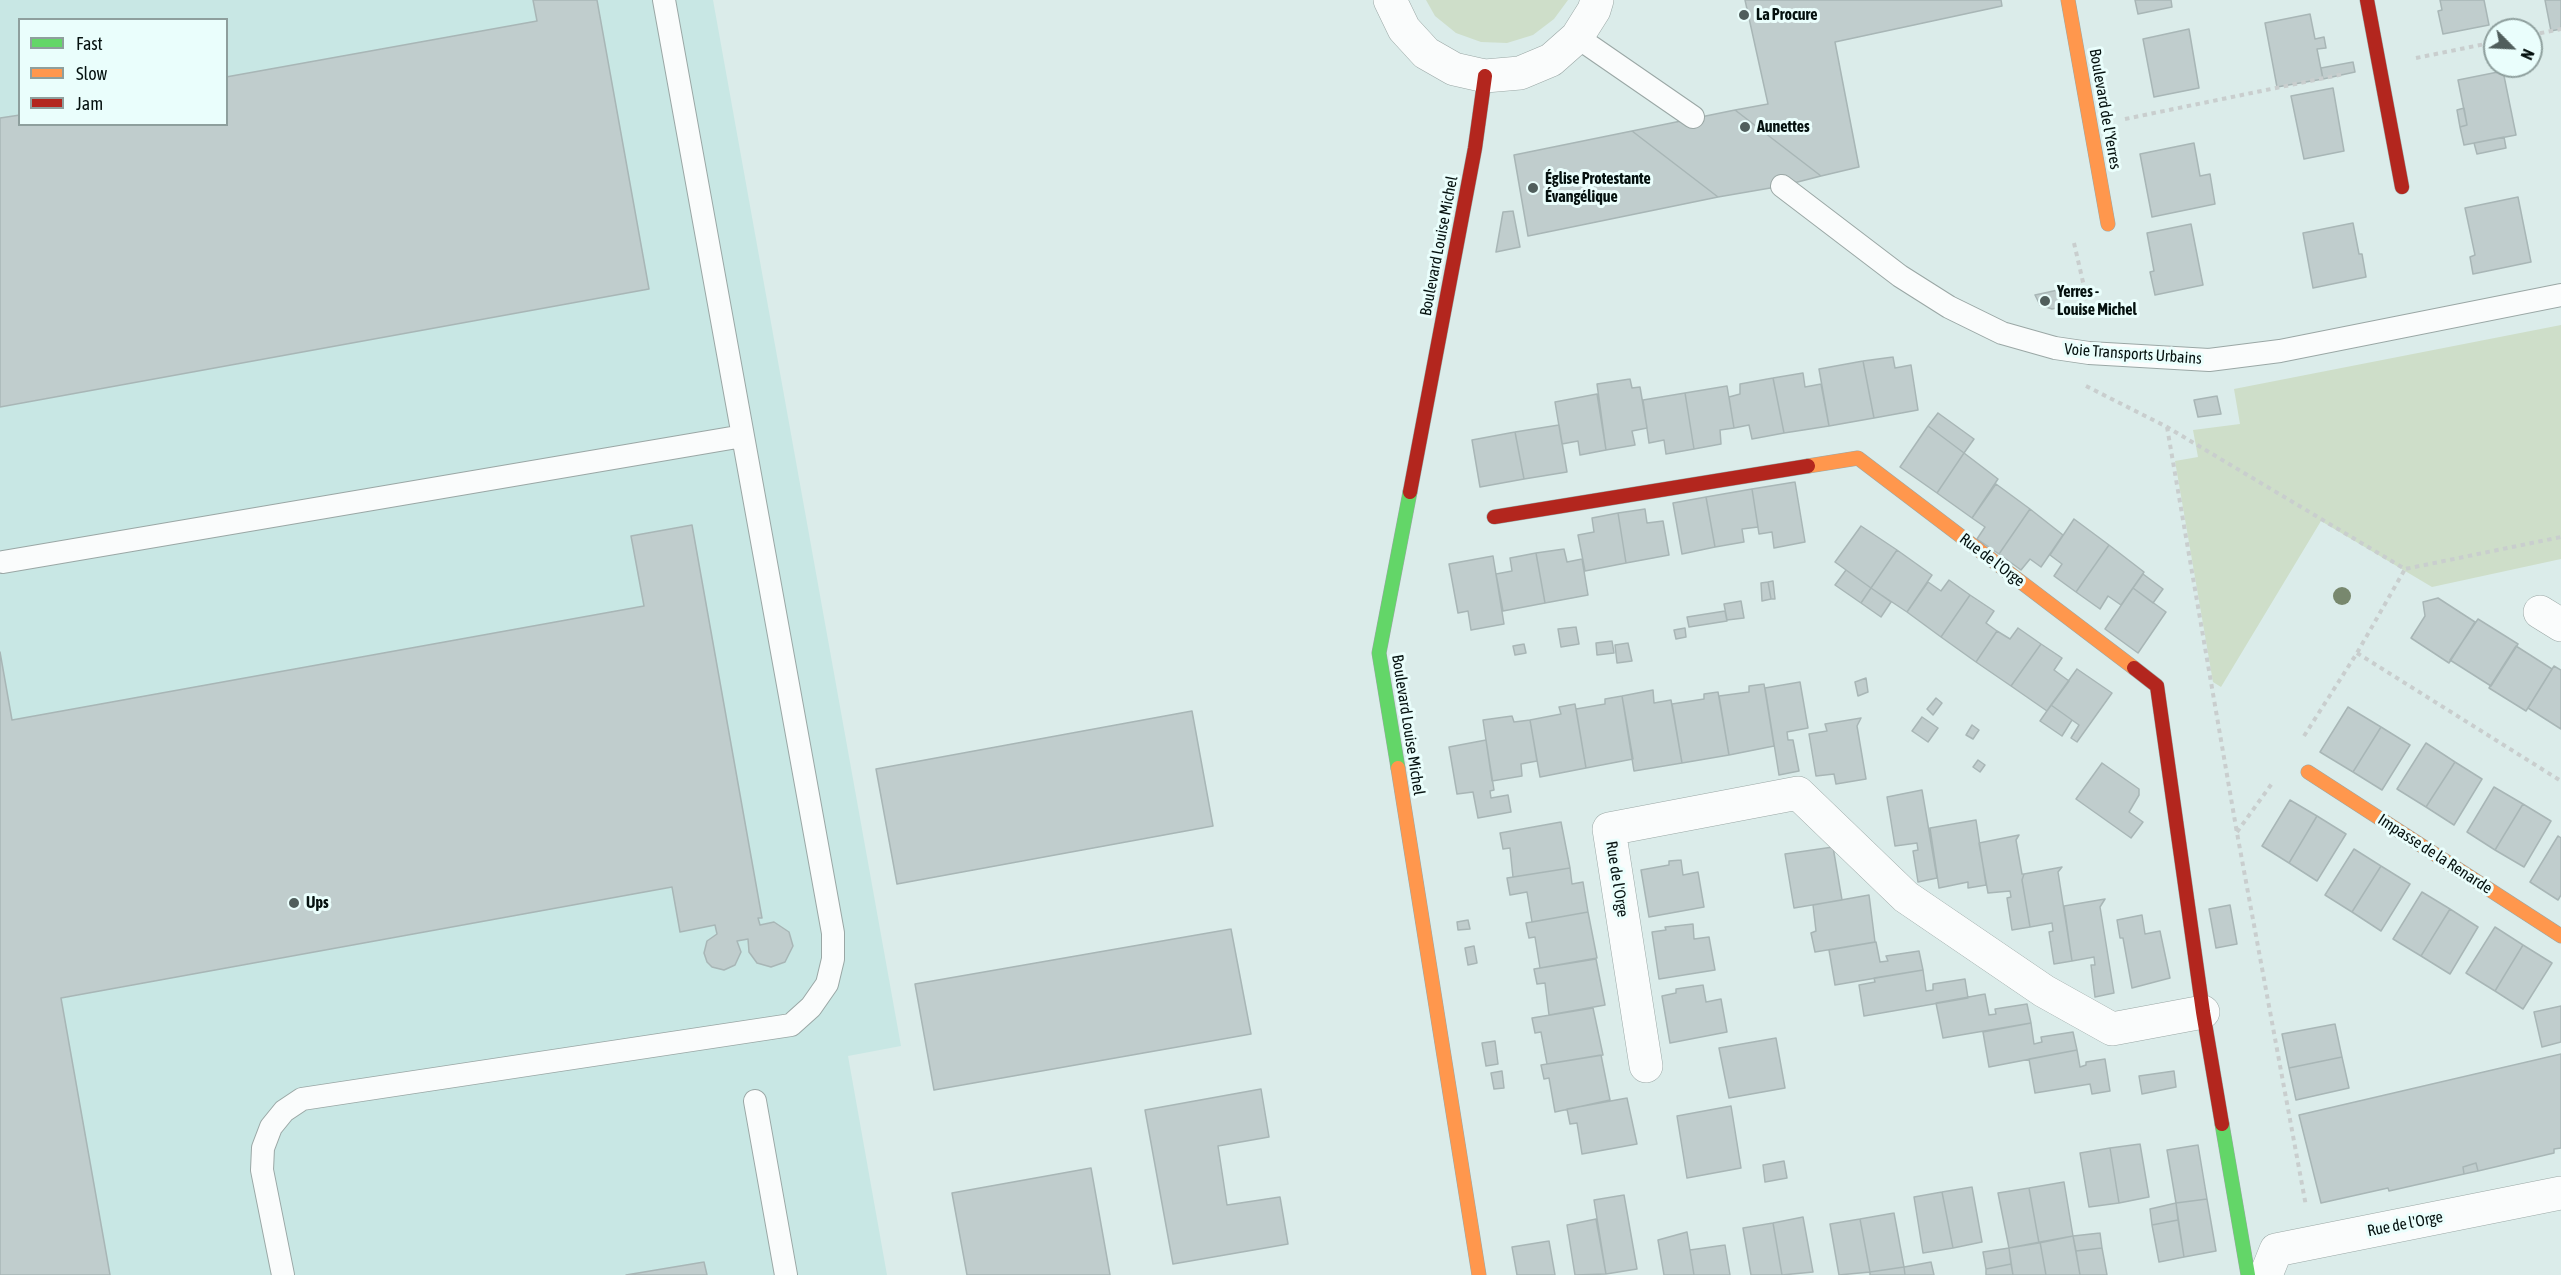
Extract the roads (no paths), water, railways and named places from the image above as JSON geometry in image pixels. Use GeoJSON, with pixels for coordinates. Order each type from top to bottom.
{"type":"FeatureCollection","features":[{"type":"Feature","properties":{"kind":"street"},"geometry":{"type":"LineString","coordinates":[[1390,0],[1404,29],[1426,53],[1454,69],[1485,76],[1520,73],[1551,60],[1577,37],[1594,10],[1597,0]]}},
{"type":"Feature","properties":{"kind":"street","name":"Boulevard de l'Yerres"},"geometry":{"type":"LineString","coordinates":[[2068,0],[2108,224]]}},
{"type":"Feature","properties":{"kind":"street"},"geometry":{"type":"LineString","coordinates":[[2367,0],[2402,187]]}},
{"type":"Feature","properties":{"kind":"street","name":"Boulevard Louise Michel"},"geometry":{"type":"LineString","coordinates":[[1479,1275],[1379,653],[1475,148],[1485,76]]}},
{"type":"Feature","properties":{"kind":"street","name":"Rue de l'Orge"},"geometry":{"type":"LineString","coordinates":[[1494,518],[1858,458],[2157,686],[2203,1012],[2248,1275]]}},
{"type":"Feature","properties":{"kind":"street","name":"Impasse de la Renarde"},"geometry":{"type":"LineString","coordinates":[[2308,772],[2561,936]]}},
{"type":"Feature","properties":{"kind":"street","name":"Rue de l'Orge"},"geometry":{"type":"LineString","coordinates":[[1646,1066],[1609,830],[1798,793],[1906,897],[2044,991],[2112,1029],[2203,1012]]}},
{"type":"Feature","properties":{"kind":"street","name":"Rue de l'Orge"},"geometry":{"type":"LineString","coordinates":[[2266,1275],[2276,1250],[2561,1193]]}},
{"type":"Feature","properties":{"kind":"lane"},"geometry":{"type":"LineString","coordinates":[[283,1275],[262,1170],[263,1148],[271,1127],[277,1119],[284,1111],[302,1099],[791,1025],[811,1007],[827,984],[833,958],[833,933],[664,0]]}},
{"type":"Feature","properties":{"kind":"lane"},"geometry":{"type":"LineString","coordinates":[[1577,37],[1693,117]]}},
{"type":"Feature","properties":{"kind":"lane","name":"Voie Transports Urbains"},"geometry":{"type":"LineString","coordinates":[[1782,186],[1900,276],[1949,307],[2002,333],[2055,348],[2089,353],[2209,360],[2280,351],[2561,295]]}},
{"type":"Feature","properties":{"kind":"lane"},"geometry":{"type":"LineString","coordinates":[[3,562],[743,436]]}},
{"type":"Feature","properties":{"kind":"lane"},"geometry":{"type":"LineString","coordinates":[[755,1101],[786,1275]]}},
{"type":"Feature","properties":{"kind":"place","name":"La Procure"},"geometry":{"type":"Point","coordinates":[1744,15]}},
{"type":"Feature","properties":{"kind":"place","name":"Aunettes"},"geometry":{"type":"Point","coordinates":[1745,127]}},
{"type":"Feature","properties":{"kind":"place","name":"Église Protestante Évangélique"},"geometry":{"type":"Point","coordinates":[1533,188]}},
{"type":"Feature","properties":{"kind":"place","name":"Yerres - Louise Michel"},"geometry":{"type":"Point","coordinates":[2045,301]}},
{"type":"Feature","properties":{"kind":"place","name":"Ups"},"geometry":{"type":"Point","coordinates":[294,903]}}]}
